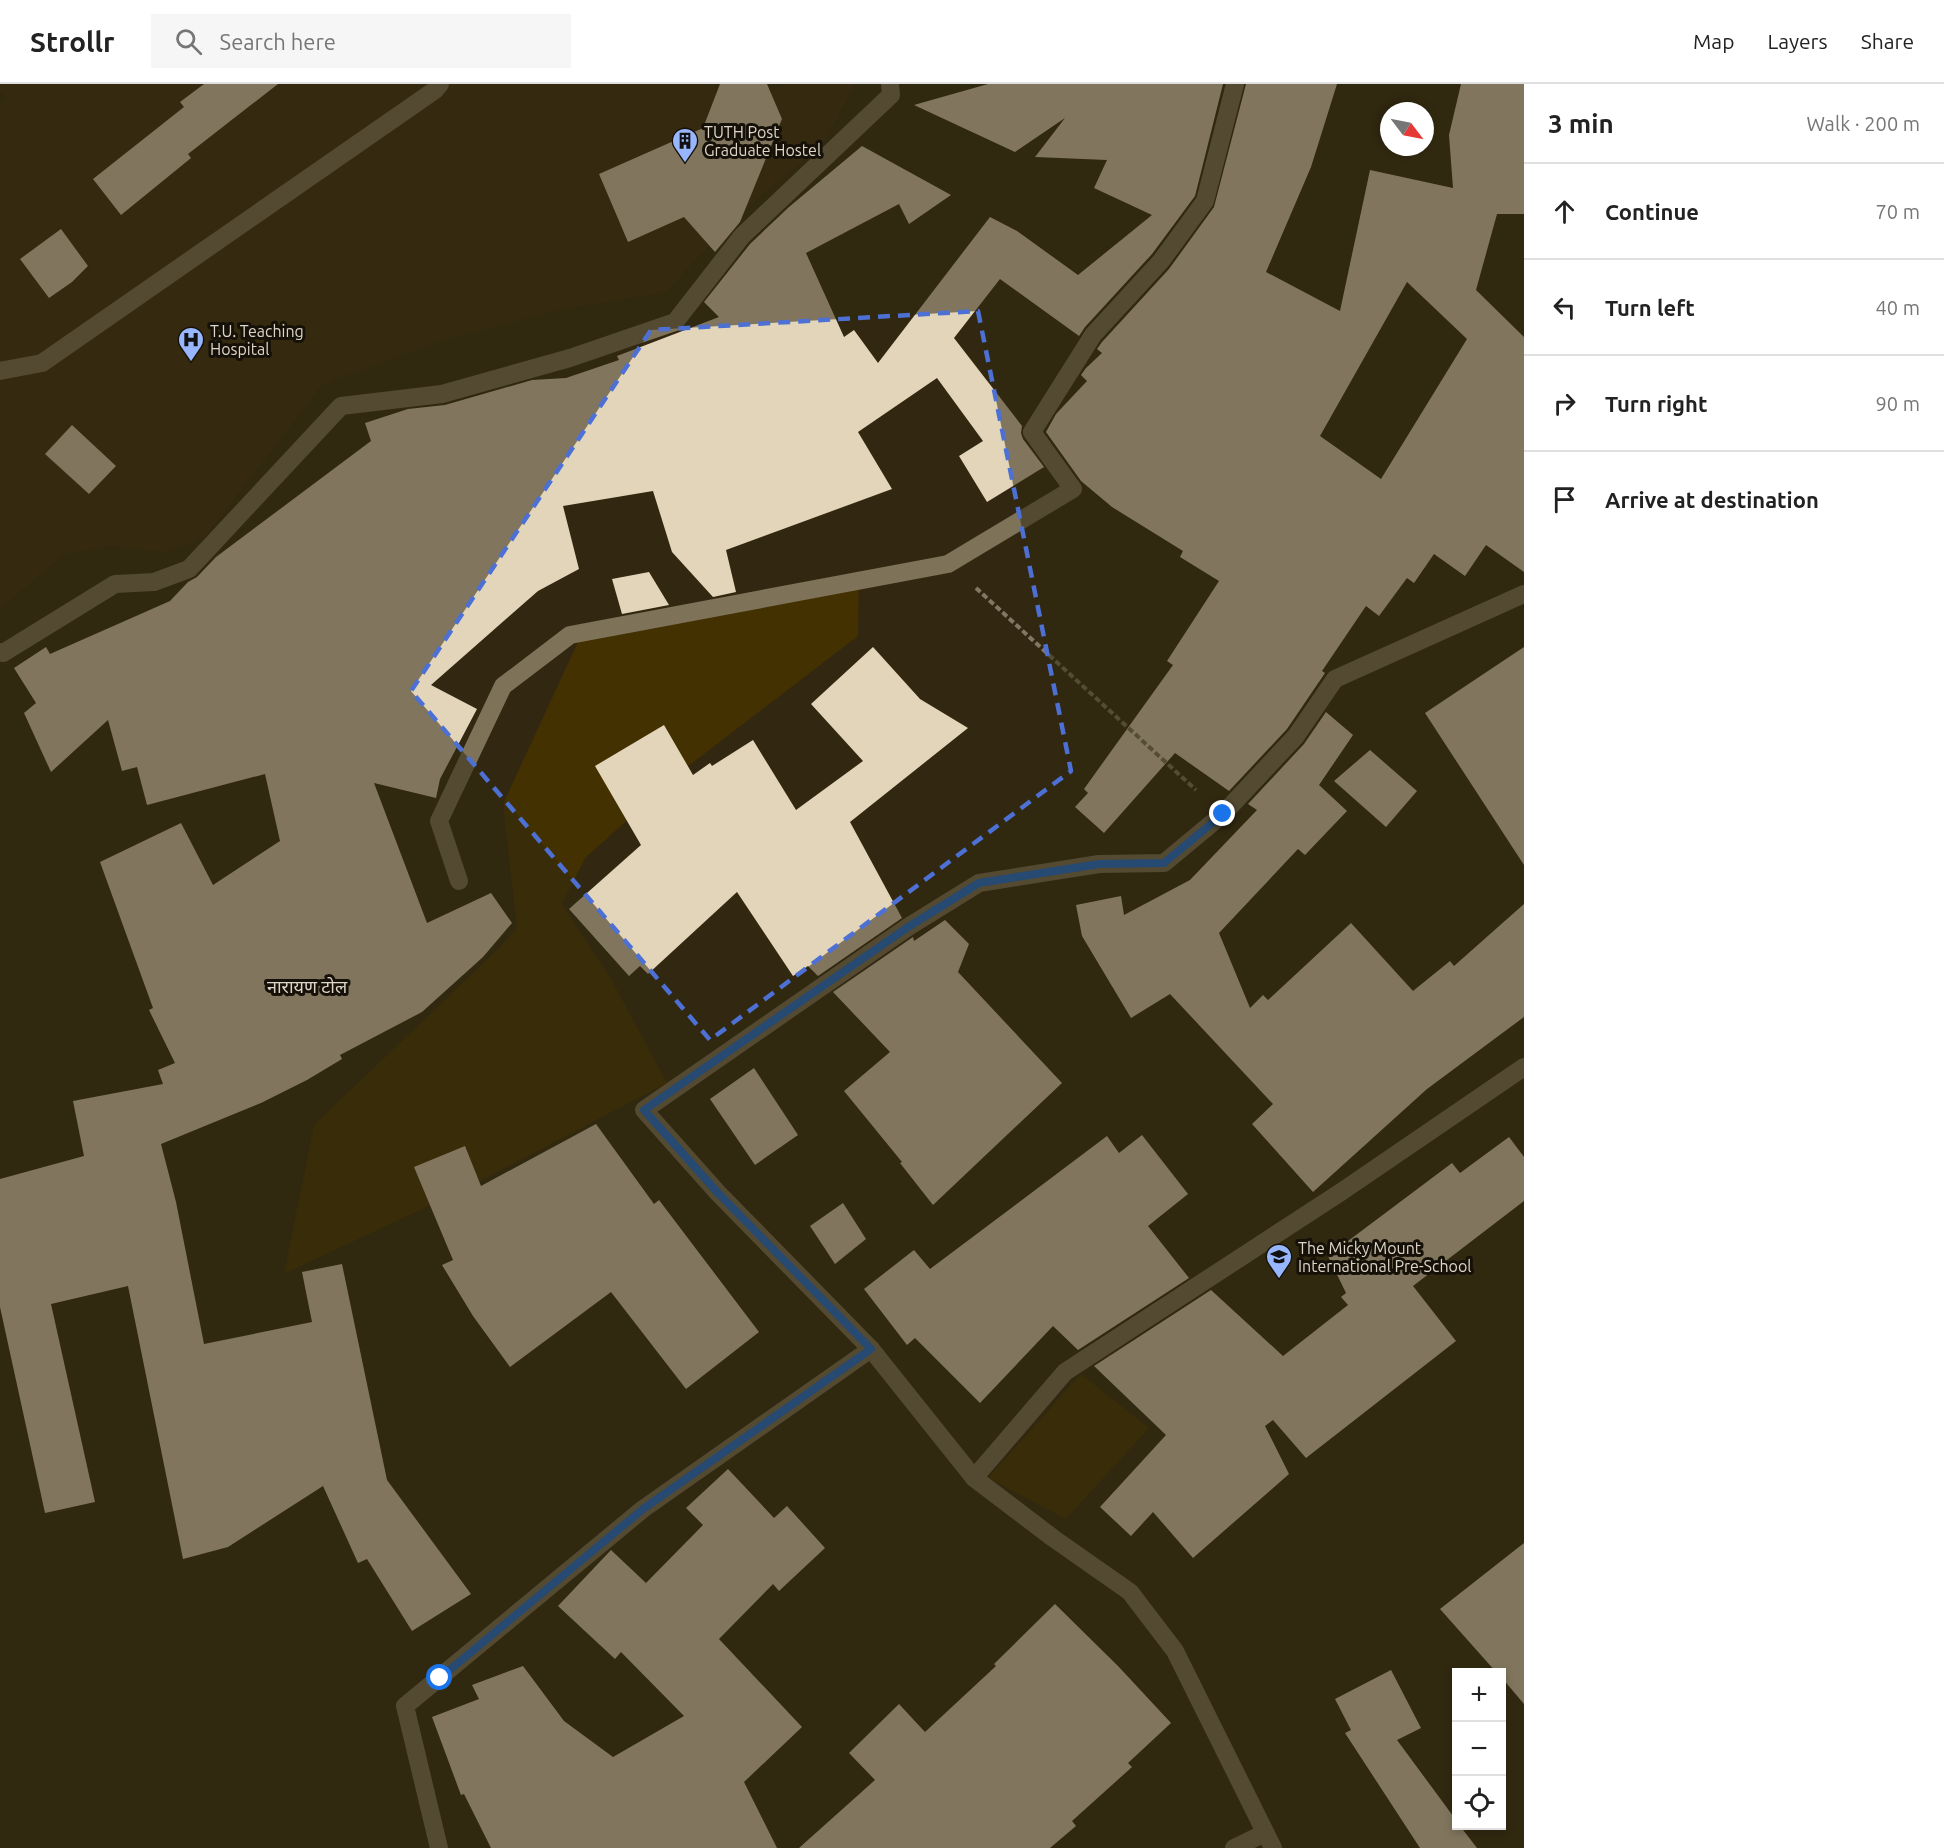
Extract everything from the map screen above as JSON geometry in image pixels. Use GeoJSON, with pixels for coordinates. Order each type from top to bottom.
{"type":"FeatureCollection","features":[{"type":"Feature","properties":{"kind":"street"},"geometry":{"type":"LineString","coordinates":[[0,371],[42,363],[435,90],[440,84]]}},
{"type":"Feature","properties":{"kind":"street"},"geometry":{"type":"LineString","coordinates":[[0,652],[3,653],[115,584],[154,582],[189,569],[341,406],[442,394],[570,358],[675,322],[742,237],[891,95],[890,84]]}},
{"type":"Feature","properties":{"kind":"street"},"geometry":{"type":"LineString","coordinates":[[459,880],[440,821],[503,686],[570,635],[948,564],[1073,489],[1032,432],[1093,335],[1161,261],[1205,201],[1234,84]]}},
{"type":"Feature","properties":{"kind":"street"},"geometry":{"type":"LineString","coordinates":[[1234,1848],[1269,1840],[1175,1651],[1130,1592],[1053,1538],[974,1478],[871,1349],[718,1193],[644,1110],[908,927],[979,883],[1099,864],[1164,863],[1223,814],[1296,736],[1335,679],[1524,594]]}},
{"type":"Feature","properties":{"kind":"street"},"geometry":{"type":"LineString","coordinates":[[974,1478],[1065,1371],[1341,1192],[1524,1067]]}},
{"type":"Feature","properties":{"kind":"street"},"geometry":{"type":"LineString","coordinates":[[439,1848],[405,1706],[643,1509],[871,1349]]}},
{"type":"Feature","properties":{"kind":"path"},"geometry":{"type":"LineString","coordinates":[[948,564],[1223,814]]}},
{"type":"Feature","properties":{"kind":"highlighted area"},"geometry":{"type":"Polygon","coordinates":[[[978,311],[1071,771],[710,1040],[411,691],[651,330],[978,311]]]}},
{"type":"Feature","properties":{"kind":"shaded area","name":"T.U. Teaching Hospital"},"geometry":{"type":"Polygon","coordinates":[[[0,84],[204,84],[180,103],[208,138],[278,84],[714,84],[717,92],[703,128],[599,174],[628,242],[757,185],[744,154],[773,141],[782,119],[770,91],[785,84],[855,84],[823,144],[733,219],[666,292],[568,308],[443,340],[322,385],[204,538],[165,552],[111,546],[64,554],[0,609],[0,105],[7,99],[0,90],[0,84]],[[61,229],[20,259],[49,298],[90,268],[61,229]],[[72,425],[46,454],[89,494],[115,466],[72,425]]]}},
{"type":"Feature","properties":{"kind":"shaded area"},"geometry":{"type":"Polygon","coordinates":[[[859,571],[858,636],[683,770],[585,858],[562,904],[610,977],[667,1083],[473,1185],[284,1274],[314,1125],[496,951],[517,928],[503,804],[578,642],[697,615],[859,571]]]}},
{"type":"Feature","properties":{"kind":"shaded area"},"geometry":{"type":"Polygon","coordinates":[[[1081,1374],[1149,1428],[1066,1519],[988,1478],[1081,1374]]]}},
{"type":"Feature","properties":{"kind":"building"},"geometry":{"type":"Polygon","coordinates":[[[204,84],[278,84],[188,154],[191,158],[121,215],[93,179],[184,107],[180,102],[204,84]]]}},
{"type":"Feature","properties":{"kind":"building","name":"TUTH Post Graduate Hostel"},"geometry":{"type":"Polygon","coordinates":[[[720,84],[767,84],[782,119],[740,222],[715,252],[684,217],[628,242],[599,174],[703,128],[720,84]]]}},
{"type":"Feature","properties":{"kind":"building"},"geometry":{"type":"Polygon","coordinates":[[[988,84],[1223,84],[1195,196],[1152,254],[1079,336],[1000,279],[954,338],[1022,426],[1023,439],[1044,467],[987,502],[959,456],[983,441],[937,378],[858,432],[892,489],[726,550],[736,592],[713,597],[672,552],[653,491],[563,506],[579,569],[538,591],[431,685],[477,709],[440,779],[436,798],[374,783],[427,923],[491,893],[512,923],[483,957],[422,1012],[340,1055],[342,1059],[307,1080],[261,1103],[161,1144],[176,1202],[204,1344],[312,1322],[302,1272],[342,1264],[387,1480],[471,1594],[412,1631],[367,1559],[358,1563],[323,1486],[228,1547],[183,1559],[128,1286],[51,1304],[95,1502],[45,1513],[0,1307],[0,1179],[84,1156],[73,1101],[163,1084],[158,1070],[175,1063],[149,1010],[153,1008],[100,862],[181,823],[213,885],[280,841],[265,774],[147,805],[137,767],[122,771],[108,720],[51,772],[24,713],[36,703],[14,668],[46,647],[50,654],[170,601],[216,557],[371,441],[365,423],[408,409],[445,405],[532,380],[566,378],[619,360],[617,356],[719,317],[704,302],[750,244],[789,207],[862,146],[951,195],[909,224],[899,204],[806,253],[844,337],[854,330],[878,363],[990,217],[1017,231],[1078,275],[1152,215],[1094,188],[1107,160],[1035,157],[1065,118],[1015,152],[914,105],[988,84]]]}},
{"type":"Feature","properties":{"kind":"building"},"geometry":{"type":"Polygon","coordinates":[[[1246,84],[1337,84],[1311,167],[1266,272],[1340,311],[1370,170],[1453,188],[1449,135],[1461,84],[1524,84],[1524,214],[1497,214],[1476,290],[1524,337],[1524,572],[1486,545],[1465,576],[1434,554],[1414,583],[1407,578],[1379,616],[1366,606],[1322,671],[1325,673],[1287,729],[1229,791],[1175,753],[1104,833],[1075,807],[1088,793],[1084,789],[1173,665],[1167,661],[1219,581],[1180,557],[1183,551],[1112,507],[1081,481],[1046,432],[1056,414],[1087,381],[1081,375],[1102,353],[1097,349],[1102,342],[1169,269],[1214,207],[1246,84]],[[1407,282],[1320,436],[1381,479],[1467,339],[1407,282]]]}},
{"type":"Feature","properties":{"kind":"building"},"geometry":{"type":"Polygon","coordinates":[[[61,229],[88,266],[72,282],[49,298],[20,259],[61,229]]]}},
{"type":"Feature","properties":{"kind":"building"},"geometry":{"type":"Polygon","coordinates":[[[72,425],[116,466],[89,494],[45,454],[72,425]]]}},
{"type":"Feature","properties":{"kind":"building"},"geometry":{"type":"Polygon","coordinates":[[[649,572],[669,605],[622,614],[612,579],[649,572]]]}},
{"type":"Feature","properties":{"kind":"building"},"geometry":{"type":"Polygon","coordinates":[[[873,647],[920,699],[968,728],[850,822],[902,918],[818,976],[808,966],[793,976],[737,892],[648,974],[640,966],[629,976],[569,909],[641,845],[595,766],[664,725],[693,775],[753,740],[796,810],[863,761],[811,704],[873,647]]]}},
{"type":"Feature","properties":{"kind":"building"},"geometry":{"type":"Polygon","coordinates":[[[1524,647],[1524,865],[1425,713],[1524,647]]]}},
{"type":"Feature","properties":{"kind":"building"},"geometry":{"type":"Polygon","coordinates":[[[1326,712],[1353,735],[1319,785],[1347,811],[1305,855],[1298,849],[1219,933],[1250,1008],[1263,995],[1268,1000],[1351,923],[1413,991],[1450,961],[1454,966],[1524,904],[1524,1017],[1427,1089],[1313,1192],[1252,1124],[1273,1104],[1170,994],[1131,1018],[1082,936],[1076,905],[1121,896],[1124,915],[1190,880],[1257,810],[1248,804],[1304,744],[1326,712]]]}},
{"type":"Feature","properties":{"kind":"building"},"geometry":{"type":"Polygon","coordinates":[[[1370,750],[1417,791],[1386,827],[1334,781],[1370,750]]]}},
{"type":"Feature","properties":{"kind":"building"},"geometry":{"type":"Polygon","coordinates":[[[945,920],[969,944],[958,972],[1062,1083],[933,1205],[900,1163],[902,1162],[844,1091],[890,1052],[833,992],[913,937],[914,941],[945,920]]]}},
{"type":"Feature","properties":{"kind":"building"},"geometry":{"type":"Polygon","coordinates":[[[754,1068],[798,1135],[755,1165],[710,1099],[754,1068]]]}},
{"type":"Feature","properties":{"kind":"building"},"geometry":{"type":"Polygon","coordinates":[[[596,1124],[654,1204],[659,1200],[759,1332],[686,1389],[611,1292],[510,1367],[473,1316],[442,1265],[453,1260],[414,1167],[465,1146],[481,1186],[596,1124]]]}},
{"type":"Feature","properties":{"kind":"building"},"geometry":{"type":"Polygon","coordinates":[[[1142,1135],[1188,1194],[1148,1226],[1189,1278],[1078,1350],[1053,1326],[980,1403],[915,1338],[907,1345],[864,1289],[914,1250],[930,1269],[1107,1136],[1119,1153],[1142,1135]]]}},
{"type":"Feature","properties":{"kind":"building"},"geometry":{"type":"Polygon","coordinates":[[[1509,1137],[1524,1157],[1524,1201],[1413,1286],[1456,1341],[1306,1458],[1273,1420],[1265,1426],[1289,1474],[1193,1558],[1153,1512],[1131,1536],[1100,1507],[1166,1435],[1094,1366],[1211,1290],[1283,1356],[1348,1305],[1341,1297],[1346,1293],[1328,1256],[1452,1163],[1460,1173],[1509,1137]]]}},
{"type":"Feature","properties":{"kind":"building"},"geometry":{"type":"Polygon","coordinates":[[[843,1203],[866,1239],[835,1264],[810,1226],[843,1203]]]}},
{"type":"Feature","properties":{"kind":"building"},"geometry":{"type":"Polygon","coordinates":[[[728,1469],[774,1518],[787,1506],[825,1548],[779,1591],[773,1584],[719,1639],[802,1727],[744,1782],[777,1848],[491,1848],[464,1794],[461,1795],[432,1717],[479,1699],[472,1685],[523,1666],[564,1721],[613,1757],[684,1716],[621,1652],[615,1659],[558,1606],[611,1550],[646,1583],[703,1525],[686,1508],[728,1469]]]}},
{"type":"Feature","properties":{"kind":"building"},"geometry":{"type":"Polygon","coordinates":[[[1524,1543],[1524,1704],[1506,1683],[1506,1668],[1492,1668],[1440,1609],[1524,1543]]]}},
{"type":"Feature","properties":{"kind":"building"},"geometry":{"type":"Polygon","coordinates":[[[1055,1604],[1118,1666],[1171,1723],[1128,1763],[1132,1767],[1072,1821],[1076,1826],[1050,1848],[799,1848],[875,1780],[849,1753],[899,1704],[925,1732],[996,1666],[994,1664],[1055,1604]]]}},
{"type":"Feature","properties":{"kind":"building"},"geometry":{"type":"Polygon","coordinates":[[[1391,1670],[1421,1728],[1397,1740],[1452,1815],[1452,1830],[1463,1830],[1477,1848],[1420,1848],[1345,1733],[1351,1730],[1335,1699],[1391,1670]]]}},
{"type":"Feature","properties":{"kind":"place","name":"TUTH Post Graduate Hostel"},"geometry":{"type":"Point","coordinates":[685,164]}},
{"type":"Feature","properties":{"kind":"place","name":"T.U. Teaching Hospital"},"geometry":{"type":"Point","coordinates":[191,363]}},
{"type":"Feature","properties":{"kind":"place","name":"The Micky Mount International Pre-School"},"geometry":{"type":"Point","coordinates":[1279,1280]}},
{"type":"Feature","properties":{"kind":"district","name":"नारायण टोल"},"geometry":{"type":"Point","coordinates":[307,986]}},
{"type":"Feature","properties":{"kind":"route"},"geometry":{"type":"LineString","coordinates":[[440,1678],[643,1509],[871,1349],[718,1193],[644,1110],[908,927],[979,883],[1099,864],[1164,863],[1223,814]]}}]}
